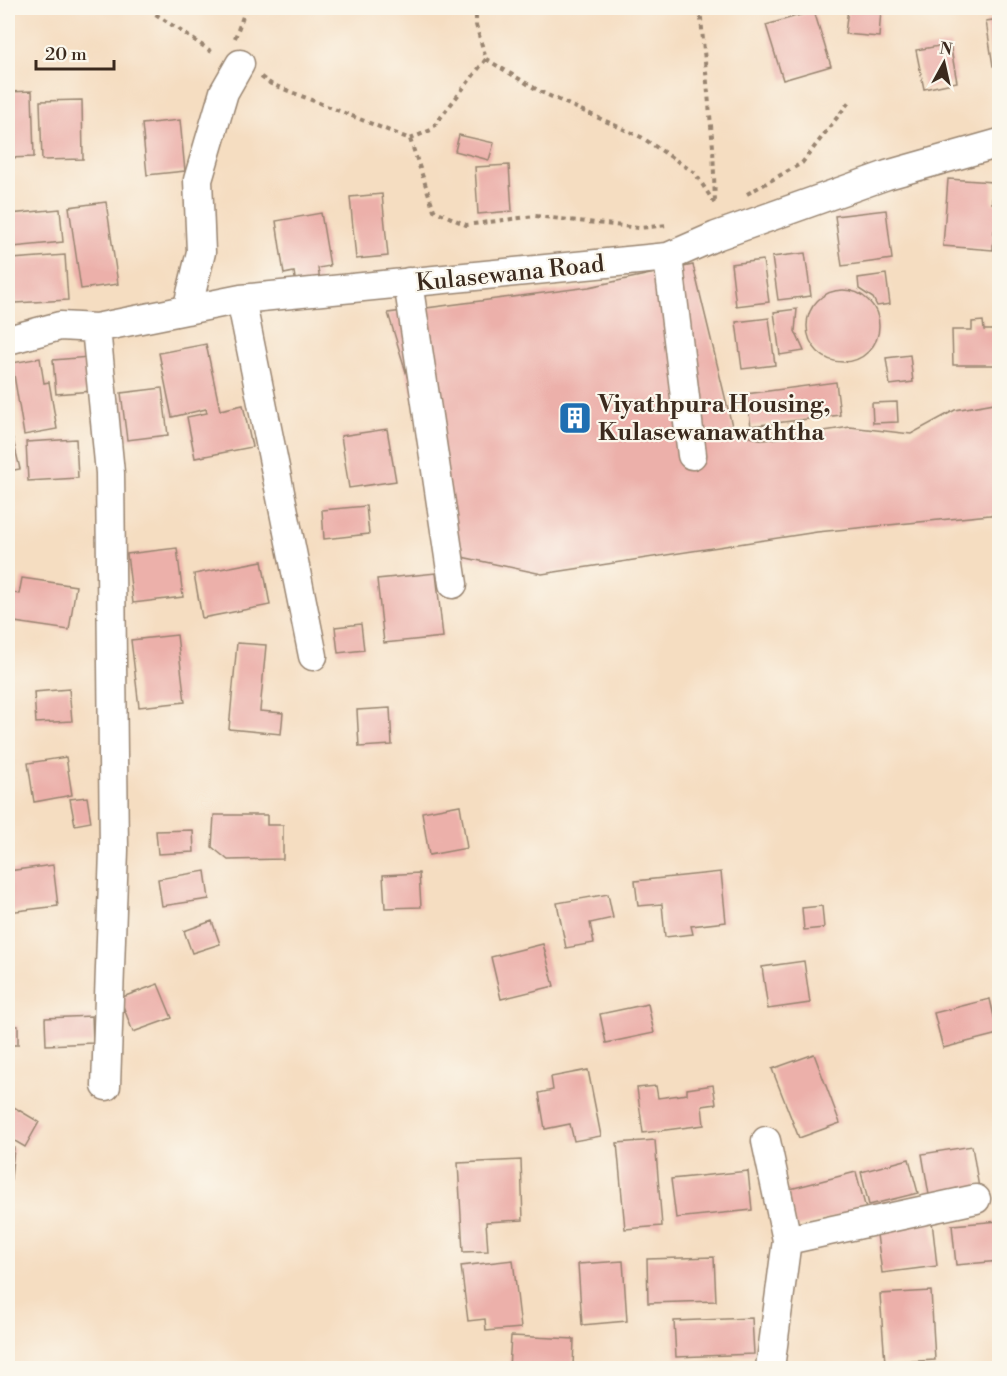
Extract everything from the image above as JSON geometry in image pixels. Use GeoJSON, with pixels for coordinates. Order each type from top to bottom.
{"type":"FeatureCollection","features":[{"type":"Feature","properties":{"kind":"street"},"geometry":{"type":"LineString","coordinates":[[187,310],[201,252],[198,180],[233,62]]}},
{"type":"Feature","properties":{"kind":"street","name":"Kulasewana Road"},"geometry":{"type":"LineString","coordinates":[[8,340],[60,326],[96,328],[241,299],[668,257],[716,236],[887,175],[999,143]]}},
{"type":"Feature","properties":{"kind":"street"},"geometry":{"type":"LineString","coordinates":[[668,257],[692,455]]}},
{"type":"Feature","properties":{"kind":"street"},"geometry":{"type":"LineString","coordinates":[[408,282],[453,584]]}},
{"type":"Feature","properties":{"kind":"street"},"geometry":{"type":"LineString","coordinates":[[241,299],[313,656]]}},
{"type":"Feature","properties":{"kind":"street"},"geometry":{"type":"LineString","coordinates":[[96,328],[110,473],[114,850],[106,1086]]}},
{"type":"Feature","properties":{"kind":"street"},"geometry":{"type":"LineString","coordinates":[[766,1142],[787,1240],[770,1368]]}},
{"type":"Feature","properties":{"kind":"street"},"geometry":{"type":"LineString","coordinates":[[787,1240],[976,1199]]}},
{"type":"Feature","properties":{"kind":"path"},"geometry":{"type":"LineString","coordinates":[[149,8],[271,84],[410,138],[431,130],[486,59]]}},
{"type":"Feature","properties":{"kind":"path"},"geometry":{"type":"LineString","coordinates":[[233,62],[246,8]]}},
{"type":"Feature","properties":{"kind":"path"},"geometry":{"type":"LineString","coordinates":[[476,8],[476,25],[486,59],[541,92],[641,137],[694,173],[715,204]]}},
{"type":"Feature","properties":{"kind":"path"},"geometry":{"type":"LineString","coordinates":[[700,8],[713,147],[716,236]]}},
{"type":"Feature","properties":{"kind":"path"},"geometry":{"type":"LineString","coordinates":[[742,197],[802,163],[849,102]]}},
{"type":"Feature","properties":{"kind":"path"},"geometry":{"type":"LineString","coordinates":[[410,138],[434,210],[466,225],[536,216],[639,228],[671,225]]}},
{"type":"Feature","properties":{"kind":"path"},"geometry":{"type":"LineString","coordinates":[[707,209],[715,204],[724,203]]}},
{"type":"Feature","properties":{"kind":"building"},"geometry":{"type":"Polygon","coordinates":[[[848,8],[881,9],[879,37],[845,34],[848,8]]]}},
{"type":"Feature","properties":{"kind":"building"},"geometry":{"type":"Polygon","coordinates":[[[814,11],[831,66],[783,80],[766,25],[814,11]]]}},
{"type":"Feature","properties":{"kind":"building"},"geometry":{"type":"Polygon","coordinates":[[[1000,19],[1000,65],[993,66],[986,21],[1000,19]]]}},
{"type":"Feature","properties":{"kind":"building"},"geometry":{"type":"Polygon","coordinates":[[[950,44],[957,82],[924,89],[916,50],[950,44]]]}},
{"type":"Feature","properties":{"kind":"building"},"geometry":{"type":"Polygon","coordinates":[[[32,91],[34,157],[8,158],[8,92],[32,91]]]}},
{"type":"Feature","properties":{"kind":"building"},"geometry":{"type":"Polygon","coordinates":[[[82,100],[83,159],[42,160],[40,101],[82,100]]]}},
{"type":"Feature","properties":{"kind":"building"},"geometry":{"type":"Polygon","coordinates":[[[180,120],[185,171],[147,175],[142,124],[180,120]]]}},
{"type":"Feature","properties":{"kind":"building"},"geometry":{"type":"Polygon","coordinates":[[[459,135],[494,143],[489,160],[455,151],[459,135]]]}},
{"type":"Feature","properties":{"kind":"building"},"geometry":{"type":"Polygon","coordinates":[[[509,165],[512,211],[478,214],[475,167],[509,165]]]}},
{"type":"Feature","properties":{"kind":"building"},"geometry":{"type":"Polygon","coordinates":[[[948,179],[993,182],[992,203],[1000,204],[1000,231],[994,231],[993,250],[943,246],[948,179]]]}},
{"type":"Feature","properties":{"kind":"building"},"geometry":{"type":"Polygon","coordinates":[[[382,194],[388,256],[356,259],[350,197],[382,194]]]}},
{"type":"Feature","properties":{"kind":"building"},"geometry":{"type":"Polygon","coordinates":[[[106,202],[118,284],[81,289],[69,207],[106,202]]]}},
{"type":"Feature","properties":{"kind":"building"},"geometry":{"type":"Polygon","coordinates":[[[60,209],[63,242],[13,247],[10,214],[60,209]]]}},
{"type":"Feature","properties":{"kind":"building"},"geometry":{"type":"Polygon","coordinates":[[[886,210],[892,259],[842,266],[835,216],[886,210]]]}},
{"type":"Feature","properties":{"kind":"building"},"geometry":{"type":"Polygon","coordinates":[[[321,213],[330,266],[318,268],[321,287],[297,291],[294,272],[284,274],[276,221],[321,213]]]}},
{"type":"Feature","properties":{"kind":"building"},"geometry":{"type":"Polygon","coordinates":[[[805,253],[811,296],[778,300],[772,257],[805,253]]]}},
{"type":"Feature","properties":{"kind":"building"},"geometry":{"type":"Polygon","coordinates":[[[65,255],[68,300],[15,303],[12,259],[65,255]]]}},
{"type":"Feature","properties":{"kind":"building"},"geometry":{"type":"Polygon","coordinates":[[[763,260],[769,302],[736,306],[731,264],[763,260]]]}},
{"type":"Feature","properties":{"kind":"building","name":"Viyathpura Housing, Kulasewanawaththa"},"geometry":{"type":"Polygon","coordinates":[[[693,265],[734,434],[765,440],[850,427],[911,434],[955,410],[1000,402],[1000,514],[817,532],[542,574],[462,557],[388,313],[589,287],[693,265]]]}},
{"type":"Feature","properties":{"kind":"building"},"geometry":{"type":"Polygon","coordinates":[[[886,274],[890,304],[877,306],[873,298],[859,289],[858,278],[886,274]]]}},
{"type":"Feature","properties":{"kind":"building"},"geometry":{"type":"Polygon","coordinates":[[[836,290],[850,290],[869,300],[879,319],[879,333],[869,352],[850,362],[836,362],[817,352],[807,333],[807,319],[817,300],[836,290]]]}},
{"type":"Feature","properties":{"kind":"building"},"geometry":{"type":"Polygon","coordinates":[[[797,309],[795,331],[804,351],[780,355],[774,312],[797,309]]]}},
{"type":"Feature","properties":{"kind":"building"},"geometry":{"type":"Polygon","coordinates":[[[769,318],[775,365],[742,369],[736,322],[769,318]]]}},
{"type":"Feature","properties":{"kind":"building"},"geometry":{"type":"Polygon","coordinates":[[[983,321],[984,330],[1000,330],[1000,365],[953,365],[952,330],[972,330],[972,322],[983,321]]]}},
{"type":"Feature","properties":{"kind":"building"},"geometry":{"type":"Polygon","coordinates":[[[206,344],[220,410],[243,405],[252,447],[195,458],[187,417],[207,413],[206,409],[172,417],[159,353],[206,344]]]}},
{"type":"Feature","properties":{"kind":"building"},"geometry":{"type":"Polygon","coordinates":[[[910,355],[913,382],[890,385],[886,358],[910,355]]]}},
{"type":"Feature","properties":{"kind":"building"},"geometry":{"type":"Polygon","coordinates":[[[89,357],[92,391],[56,394],[53,360],[89,357]]]}},
{"type":"Feature","properties":{"kind":"building"},"geometry":{"type":"Polygon","coordinates":[[[40,358],[44,383],[49,382],[57,429],[24,435],[12,363],[40,358]]]}},
{"type":"Feature","properties":{"kind":"building"},"geometry":{"type":"Polygon","coordinates":[[[836,382],[840,415],[751,426],[746,394],[836,382]]]}},
{"type":"Feature","properties":{"kind":"building"},"geometry":{"type":"Polygon","coordinates":[[[162,388],[168,435],[127,440],[121,393],[162,388]]]}},
{"type":"Feature","properties":{"kind":"building"},"geometry":{"type":"Polygon","coordinates":[[[897,402],[898,422],[873,423],[872,403],[897,402]]]}},
{"type":"Feature","properties":{"kind":"building"},"geometry":{"type":"Polygon","coordinates":[[[8,419],[20,469],[8,471],[8,419]]]}},
{"type":"Feature","properties":{"kind":"building"},"geometry":{"type":"Polygon","coordinates":[[[387,429],[396,481],[349,488],[341,436],[387,429]]]}},
{"type":"Feature","properties":{"kind":"building"},"geometry":{"type":"Polygon","coordinates":[[[76,439],[78,478],[28,481],[26,442],[76,439]]]}},
{"type":"Feature","properties":{"kind":"building"},"geometry":{"type":"Polygon","coordinates":[[[366,506],[369,534],[324,539],[322,510],[366,506]]]}},
{"type":"Feature","properties":{"kind":"building"},"geometry":{"type":"Polygon","coordinates":[[[177,548],[183,597],[133,603],[127,554],[177,548]]]}},
{"type":"Feature","properties":{"kind":"building"},"geometry":{"type":"Polygon","coordinates":[[[262,561],[270,605],[202,618],[194,574],[262,561]]]}},
{"type":"Feature","properties":{"kind":"building"},"geometry":{"type":"Polygon","coordinates":[[[436,573],[443,637],[384,643],[377,579],[436,573]]]}},
{"type":"Feature","properties":{"kind":"building"},"geometry":{"type":"Polygon","coordinates":[[[22,578],[76,586],[69,630],[8,621],[8,592],[19,594],[22,578]]]}},
{"type":"Feature","properties":{"kind":"building"},"geometry":{"type":"Polygon","coordinates":[[[361,624],[364,650],[338,653],[335,627],[361,624]]]}},
{"type":"Feature","properties":{"kind":"building"},"geometry":{"type":"Polygon","coordinates":[[[177,635],[185,702],[139,707],[131,640],[177,635]]]}},
{"type":"Feature","properties":{"kind":"building"},"geometry":{"type":"Polygon","coordinates":[[[237,643],[266,645],[260,711],[283,713],[281,734],[229,729],[237,643]]]}},
{"type":"Feature","properties":{"kind":"building"},"geometry":{"type":"Polygon","coordinates":[[[69,689],[72,721],[36,723],[34,692],[69,689]]]}},
{"type":"Feature","properties":{"kind":"building"},"geometry":{"type":"Polygon","coordinates":[[[390,708],[392,745],[359,747],[357,710],[390,708]]]}},
{"type":"Feature","properties":{"kind":"building"},"geometry":{"type":"Polygon","coordinates":[[[66,757],[72,795],[34,802],[28,763],[66,757]]]}},
{"type":"Feature","properties":{"kind":"building"},"geometry":{"type":"Polygon","coordinates":[[[87,797],[91,822],[75,825],[70,799],[87,797]]]}},
{"type":"Feature","properties":{"kind":"building"},"geometry":{"type":"Polygon","coordinates":[[[460,805],[467,848],[429,855],[422,812],[460,805]]]}},
{"type":"Feature","properties":{"kind":"building"},"geometry":{"type":"Polygon","coordinates":[[[214,815],[267,815],[267,825],[283,825],[283,859],[228,860],[212,847],[214,815]]]}},
{"type":"Feature","properties":{"kind":"building"},"geometry":{"type":"Polygon","coordinates":[[[193,830],[194,852],[158,854],[156,831],[193,830]]]}},
{"type":"Feature","properties":{"kind":"building"},"geometry":{"type":"Polygon","coordinates":[[[53,865],[58,906],[8,912],[8,871],[53,865]]]}},
{"type":"Feature","properties":{"kind":"building"},"geometry":{"type":"Polygon","coordinates":[[[205,871],[209,899],[162,906],[158,879],[205,871]]]}},
{"type":"Feature","properties":{"kind":"building"},"geometry":{"type":"Polygon","coordinates":[[[721,872],[726,922],[691,926],[693,934],[665,937],[662,904],[638,906],[635,881],[721,872]]]}},
{"type":"Feature","properties":{"kind":"building"},"geometry":{"type":"Polygon","coordinates":[[[419,873],[421,907],[385,908],[383,875],[419,873]]]}},
{"type":"Feature","properties":{"kind":"building"},"geometry":{"type":"Polygon","coordinates":[[[608,894],[613,918],[590,923],[594,943],[566,948],[557,903],[608,894]]]}},
{"type":"Feature","properties":{"kind":"building"},"geometry":{"type":"Polygon","coordinates":[[[822,906],[824,928],[804,930],[802,908],[822,906]]]}},
{"type":"Feature","properties":{"kind":"building"},"geometry":{"type":"Polygon","coordinates":[[[212,921],[220,944],[192,953],[184,931],[212,921]]]}},
{"type":"Feature","properties":{"kind":"building"},"geometry":{"type":"Polygon","coordinates":[[[543,944],[554,986],[501,999],[491,957],[543,944]]]}},
{"type":"Feature","properties":{"kind":"building"},"geometry":{"type":"Polygon","coordinates":[[[804,961],[810,1003],[768,1009],[762,967],[804,961]]]}},
{"type":"Feature","properties":{"kind":"building"},"geometry":{"type":"Polygon","coordinates":[[[158,984],[172,1018],[133,1032],[120,998],[158,984]]]}},
{"type":"Feature","properties":{"kind":"building"},"geometry":{"type":"Polygon","coordinates":[[[990,999],[998,1034],[943,1048],[934,1013],[990,999]]]}},
{"type":"Feature","properties":{"kind":"building"},"geometry":{"type":"Polygon","coordinates":[[[648,1004],[654,1033],[606,1043],[600,1014],[648,1004]]]}},
{"type":"Feature","properties":{"kind":"building"},"geometry":{"type":"Polygon","coordinates":[[[92,1016],[93,1043],[46,1045],[45,1018],[92,1016]]]}},
{"type":"Feature","properties":{"kind":"building"},"geometry":{"type":"Polygon","coordinates":[[[8,1026],[18,1026],[18,1045],[8,1045],[8,1026]]]}},
{"type":"Feature","properties":{"kind":"building"},"geometry":{"type":"Polygon","coordinates":[[[814,1054],[840,1123],[799,1138],[772,1069],[814,1054]]]}},
{"type":"Feature","properties":{"kind":"building"},"geometry":{"type":"Polygon","coordinates":[[[588,1070],[601,1136],[574,1141],[570,1124],[545,1129],[539,1093],[553,1090],[551,1077],[588,1070]]]}},
{"type":"Feature","properties":{"kind":"building"},"geometry":{"type":"Polygon","coordinates":[[[713,1085],[716,1104],[702,1106],[704,1125],[643,1133],[637,1088],[656,1086],[658,1098],[687,1094],[687,1089],[713,1085]]]}},
{"type":"Feature","properties":{"kind":"building"},"geometry":{"type":"Polygon","coordinates":[[[12,1106],[39,1122],[25,1147],[8,1137],[8,1113],[12,1106]]]}},
{"type":"Feature","properties":{"kind":"building"},"geometry":{"type":"Polygon","coordinates":[[[655,1140],[662,1226],[625,1229],[617,1143],[655,1140]]]}},
{"type":"Feature","properties":{"kind":"building"},"geometry":{"type":"Polygon","coordinates":[[[972,1146],[979,1188],[929,1195],[922,1154],[972,1146]]]}},
{"type":"Feature","properties":{"kind":"building"},"geometry":{"type":"Polygon","coordinates":[[[8,1148],[14,1148],[9,1198],[8,1198],[8,1148]]]}},
{"type":"Feature","properties":{"kind":"building"},"geometry":{"type":"Polygon","coordinates":[[[909,1159],[918,1193],[869,1205],[861,1172],[909,1159]]]}},
{"type":"Feature","properties":{"kind":"building"},"geometry":{"type":"Polygon","coordinates":[[[521,1160],[523,1220],[486,1222],[488,1251],[463,1252],[458,1163],[521,1160]]]}},
{"type":"Feature","properties":{"kind":"building"},"geometry":{"type":"Polygon","coordinates":[[[748,1171],[752,1210],[676,1218],[671,1179],[748,1171]]]}},
{"type":"Feature","properties":{"kind":"building"},"geometry":{"type":"Polygon","coordinates":[[[856,1172],[866,1209],[795,1227],[786,1190],[856,1172]]]}},
{"type":"Feature","properties":{"kind":"building"},"geometry":{"type":"Polygon","coordinates":[[[932,1221],[937,1266],[882,1273],[876,1227],[932,1221]]]}},
{"type":"Feature","properties":{"kind":"building"},"geometry":{"type":"Polygon","coordinates":[[[1000,1221],[1000,1261],[956,1265],[952,1225],[1000,1221]]]}},
{"type":"Feature","properties":{"kind":"building"},"geometry":{"type":"Polygon","coordinates":[[[714,1257],[716,1301],[648,1303],[647,1259],[714,1257]]]}},
{"type":"Feature","properties":{"kind":"building"},"geometry":{"type":"Polygon","coordinates":[[[513,1260],[521,1328],[486,1331],[485,1319],[468,1321],[461,1266],[513,1260]]]}},
{"type":"Feature","properties":{"kind":"building"},"geometry":{"type":"Polygon","coordinates":[[[623,1261],[627,1321],[582,1325],[578,1264],[623,1261]]]}},
{"type":"Feature","properties":{"kind":"building"},"geometry":{"type":"Polygon","coordinates":[[[931,1291],[935,1360],[885,1363],[880,1294],[931,1291]]]}},
{"type":"Feature","properties":{"kind":"building"},"geometry":{"type":"Polygon","coordinates":[[[752,1318],[754,1354],[676,1357],[674,1321],[752,1318]]]}},
{"type":"Feature","properties":{"kind":"building"},"geometry":{"type":"Polygon","coordinates":[[[511,1336],[574,1339],[573,1368],[509,1368],[511,1336]]]}},
{"type":"Feature","properties":{"kind":"place","name":"Viyathpura Housing, Kulasewanawaththa"},"geometry":{"type":"Point","coordinates":[575,418]}}]}
